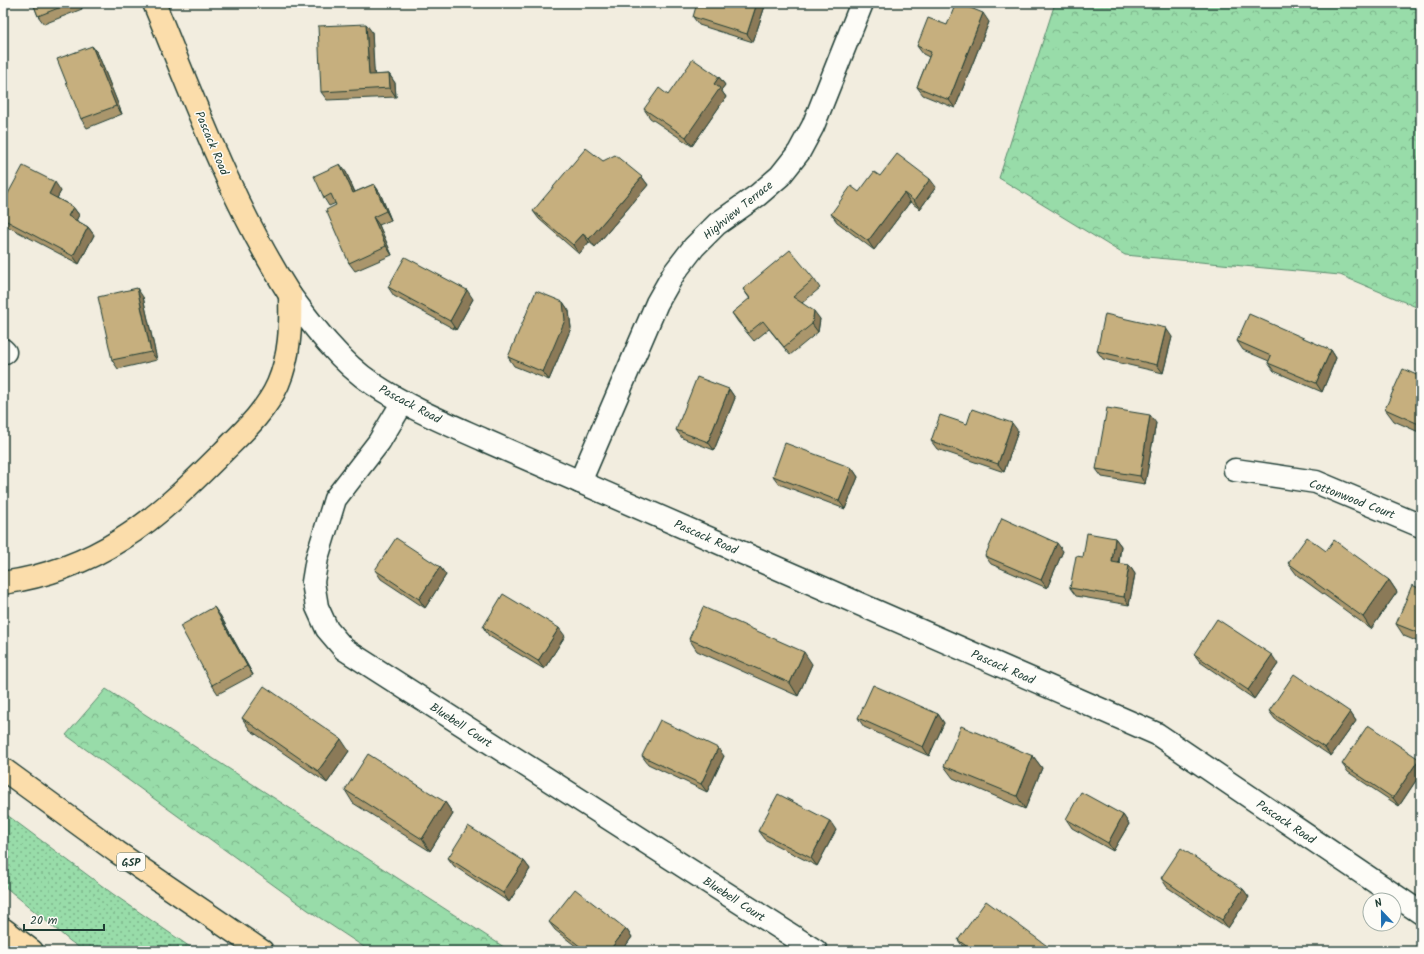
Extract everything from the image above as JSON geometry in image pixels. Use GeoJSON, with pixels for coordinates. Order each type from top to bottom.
{"type":"FeatureCollection","features":[{"type":"Feature","properties":{"kind":"main road","name":"Pascack Road"},"geometry":{"type":"LineString","coordinates":[[154,3],[220,163],[258,241],[290,295]]}},
{"type":"Feature","properties":{"kind":"main road"},"geometry":{"type":"LineString","coordinates":[[3,582],[19,580],[55,571],[91,556],[122,539],[153,516],[216,459],[246,429],[266,405],[277,386],[284,367],[291,321],[290,295]]}},
{"type":"Feature","properties":{"kind":"main road","name":"GSP"},"geometry":{"type":"LineString","coordinates":[[3,769],[117,852],[262,951]]}},
{"type":"Feature","properties":{"kind":"main road"},"geometry":{"type":"LineString","coordinates":[[3,929],[32,951]]}},
{"type":"Feature","properties":{"kind":"street","name":"Highview Terrace"},"geometry":{"type":"LineString","coordinates":[[580,482],[657,303],[674,273],[694,246],[717,224],[758,195],[780,176],[799,152],[813,126],[862,3]]}},
{"type":"Feature","properties":{"kind":"street","name":"Pascack Road"},"geometry":{"type":"LineString","coordinates":[[290,295],[314,328],[343,359],[372,384],[403,402],[484,440],[1156,734],[1421,913]]}},
{"type":"Feature","properties":{"kind":"street","name":"Bluebell Court"},"geometry":{"type":"LineString","coordinates":[[403,402],[379,442],[335,499],[317,558],[313,582],[317,607],[327,629],[344,650],[816,951]]}},
{"type":"Feature","properties":{"kind":"street","name":"Cottonwood Court"},"geometry":{"type":"LineString","coordinates":[[1235,470],[1316,482],[1421,526]]}},
{"type":"Feature","properties":{"kind":"green space"},"geometry":{"type":"Polygon","coordinates":[[[1055,3],[1421,3],[1421,309],[1340,275],[1125,255],[999,178],[1055,3]]]}},
{"type":"Feature","properties":{"kind":"green space"},"geometry":{"type":"Polygon","coordinates":[[[106,689],[510,951],[370,951],[308,910],[66,735],[106,689]]]}},
{"type":"Feature","properties":{"kind":"green space"},"geometry":{"type":"Polygon","coordinates":[[[3,812],[113,894],[196,951],[84,951],[70,941],[3,885],[3,812]]]}},
{"type":"Feature","properties":{"kind":"building"},"geometry":{"type":"Polygon","coordinates":[[[33,3],[71,3],[38,16],[33,3]]]}},
{"type":"Feature","properties":{"kind":"building"},"geometry":{"type":"Polygon","coordinates":[[[697,3],[757,3],[747,34],[693,17],[697,3]]]}},
{"type":"Feature","properties":{"kind":"building"},"geometry":{"type":"Polygon","coordinates":[[[956,3],[983,13],[949,100],[917,87],[931,52],[917,46],[928,18],[947,25],[956,3]]]}},
{"type":"Feature","properties":{"kind":"building"},"geometry":{"type":"Polygon","coordinates":[[[366,24],[369,75],[389,74],[390,88],[321,92],[318,26],[366,24]]]}},
{"type":"Feature","properties":{"kind":"building"},"geometry":{"type":"Polygon","coordinates":[[[92,46],[116,106],[81,119],[57,59],[92,46]]]}},
{"type":"Feature","properties":{"kind":"building"},"geometry":{"type":"Polygon","coordinates":[[[693,59],[719,77],[714,84],[720,88],[686,137],[644,109],[659,88],[668,95],[693,59]]]}},
{"type":"Feature","properties":{"kind":"building"},"geometry":{"type":"Polygon","coordinates":[[[586,148],[603,161],[615,155],[642,177],[589,239],[583,234],[573,245],[533,211],[586,148]]]}},
{"type":"Feature","properties":{"kind":"building"},"geometry":{"type":"Polygon","coordinates":[[[897,154],[930,179],[914,201],[904,193],[868,241],[831,214],[851,186],[859,192],[874,172],[880,176],[897,154]]]}},
{"type":"Feature","properties":{"kind":"building"},"geometry":{"type":"Polygon","coordinates":[[[340,164],[353,193],[374,184],[386,211],[373,217],[386,246],[349,263],[326,210],[336,205],[331,194],[324,198],[314,176],[340,164]]]}},
{"type":"Feature","properties":{"kind":"building"},"geometry":{"type":"Polygon","coordinates":[[[23,166],[55,182],[49,194],[73,207],[68,216],[88,227],[73,256],[3,219],[3,203],[23,166]]]}},
{"type":"Feature","properties":{"kind":"building"},"geometry":{"type":"Polygon","coordinates":[[[790,250],[814,279],[793,297],[814,311],[812,324],[784,347],[763,321],[748,333],[732,313],[750,298],[743,289],[790,250]]]}},
{"type":"Feature","properties":{"kind":"building"},"geometry":{"type":"Polygon","coordinates":[[[405,257],[467,290],[450,321],[388,287],[405,257]]]}},
{"type":"Feature","properties":{"kind":"building"},"geometry":{"type":"Polygon","coordinates":[[[137,288],[151,352],[112,360],[98,297],[137,288]]]}},
{"type":"Feature","properties":{"kind":"building"},"geometry":{"type":"Polygon","coordinates":[[[536,291],[563,302],[565,320],[543,372],[508,357],[536,291]]]}},
{"type":"Feature","properties":{"kind":"building"},"geometry":{"type":"Polygon","coordinates":[[[1105,314],[1166,328],[1157,365],[1097,351],[1105,314]]]}},
{"type":"Feature","properties":{"kind":"building"},"geometry":{"type":"Polygon","coordinates":[[[1249,314],[1331,350],[1316,383],[1268,363],[1271,356],[1237,341],[1249,314]]]}},
{"type":"Feature","properties":{"kind":"building"},"geometry":{"type":"Polygon","coordinates":[[[1403,369],[1421,377],[1421,425],[1385,409],[1403,369]]]}},
{"type":"Feature","properties":{"kind":"building"},"geometry":{"type":"Polygon","coordinates":[[[697,377],[729,389],[708,442],[676,430],[697,377]]]}},
{"type":"Feature","properties":{"kind":"building"},"geometry":{"type":"Polygon","coordinates":[[[1107,408],[1150,415],[1140,476],[1096,469],[1107,408]]]}},
{"type":"Feature","properties":{"kind":"building"},"geometry":{"type":"Polygon","coordinates":[[[972,409],[1012,423],[998,464],[931,441],[940,415],[967,424],[972,409]]]}},
{"type":"Feature","properties":{"kind":"building"},"geometry":{"type":"Polygon","coordinates":[[[785,443],[852,468],[839,501],[773,476],[785,443]]]}},
{"type":"Feature","properties":{"kind":"building"},"geometry":{"type":"Polygon","coordinates":[[[1002,518],[1057,543],[1041,580],[985,556],[1002,518]]]}},
{"type":"Feature","properties":{"kind":"building"},"geometry":{"type":"Polygon","coordinates":[[[1087,533],[1115,538],[1112,562],[1129,565],[1124,597],[1070,588],[1076,556],[1083,557],[1087,533]]]}},
{"type":"Feature","properties":{"kind":"building"},"geometry":{"type":"Polygon","coordinates":[[[1307,537],[1326,551],[1334,540],[1389,580],[1363,617],[1288,563],[1307,537]]]}},
{"type":"Feature","properties":{"kind":"building"},"geometry":{"type":"Polygon","coordinates":[[[396,538],[440,567],[419,599],[375,570],[396,538]]]}},
{"type":"Feature","properties":{"kind":"building"},"geometry":{"type":"Polygon","coordinates":[[[1412,585],[1421,589],[1421,634],[1396,624],[1412,585]]]}},
{"type":"Feature","properties":{"kind":"building"},"geometry":{"type":"Polygon","coordinates":[[[503,594],[559,628],[538,661],[483,627],[503,594]]]}},
{"type":"Feature","properties":{"kind":"building"},"geometry":{"type":"Polygon","coordinates":[[[214,607],[247,666],[212,685],[180,626],[214,607]]]}},
{"type":"Feature","properties":{"kind":"building"},"geometry":{"type":"Polygon","coordinates":[[[703,607],[804,652],[790,683],[689,639],[703,607]]]}},
{"type":"Feature","properties":{"kind":"building"},"geometry":{"type":"Polygon","coordinates":[[[1217,619],[1272,655],[1248,690],[1194,654],[1217,619]]]}},
{"type":"Feature","properties":{"kind":"building"},"geometry":{"type":"Polygon","coordinates":[[[1294,674],[1350,712],[1325,748],[1269,711],[1294,674]]]}},
{"type":"Feature","properties":{"kind":"building"},"geometry":{"type":"Polygon","coordinates":[[[873,685],[938,714],[923,747],[858,718],[873,685]]]}},
{"type":"Feature","properties":{"kind":"building"},"geometry":{"type":"Polygon","coordinates":[[[264,686],[341,739],[318,771],[242,718],[264,686]]]}},
{"type":"Feature","properties":{"kind":"building"},"geometry":{"type":"Polygon","coordinates":[[[660,720],[718,748],[701,784],[642,756],[660,720]]]}},
{"type":"Feature","properties":{"kind":"building"},"geometry":{"type":"Polygon","coordinates":[[[1368,725],[1419,759],[1393,798],[1342,764],[1368,725]]]}},
{"type":"Feature","properties":{"kind":"building"},"geometry":{"type":"Polygon","coordinates":[[[961,726],[1033,756],[1017,796],[944,766],[961,726]]]}},
{"type":"Feature","properties":{"kind":"building"},"geometry":{"type":"Polygon","coordinates":[[[368,754],[445,802],[422,839],[345,790],[368,754]]]}},
{"type":"Feature","properties":{"kind":"building"},"geometry":{"type":"Polygon","coordinates":[[[1081,792],[1123,815],[1108,843],[1066,819],[1081,792]]]}},
{"type":"Feature","properties":{"kind":"building"},"geometry":{"type":"Polygon","coordinates":[[[778,794],[830,821],[811,858],[758,831],[778,794]]]}},
{"type":"Feature","properties":{"kind":"building"},"geometry":{"type":"Polygon","coordinates":[[[468,826],[524,861],[503,893],[448,858],[468,826]]]}},
{"type":"Feature","properties":{"kind":"building"},"geometry":{"type":"Polygon","coordinates":[[[1181,848],[1243,889],[1222,920],[1161,878],[1181,848]]]}},
{"type":"Feature","properties":{"kind":"building"},"geometry":{"type":"Polygon","coordinates":[[[575,889],[626,929],[609,951],[586,951],[549,922],[575,889]]]}},
{"type":"Feature","properties":{"kind":"building"},"geometry":{"type":"Polygon","coordinates":[[[986,901],[1054,951],[973,951],[958,940],[986,901]]]}}]}
